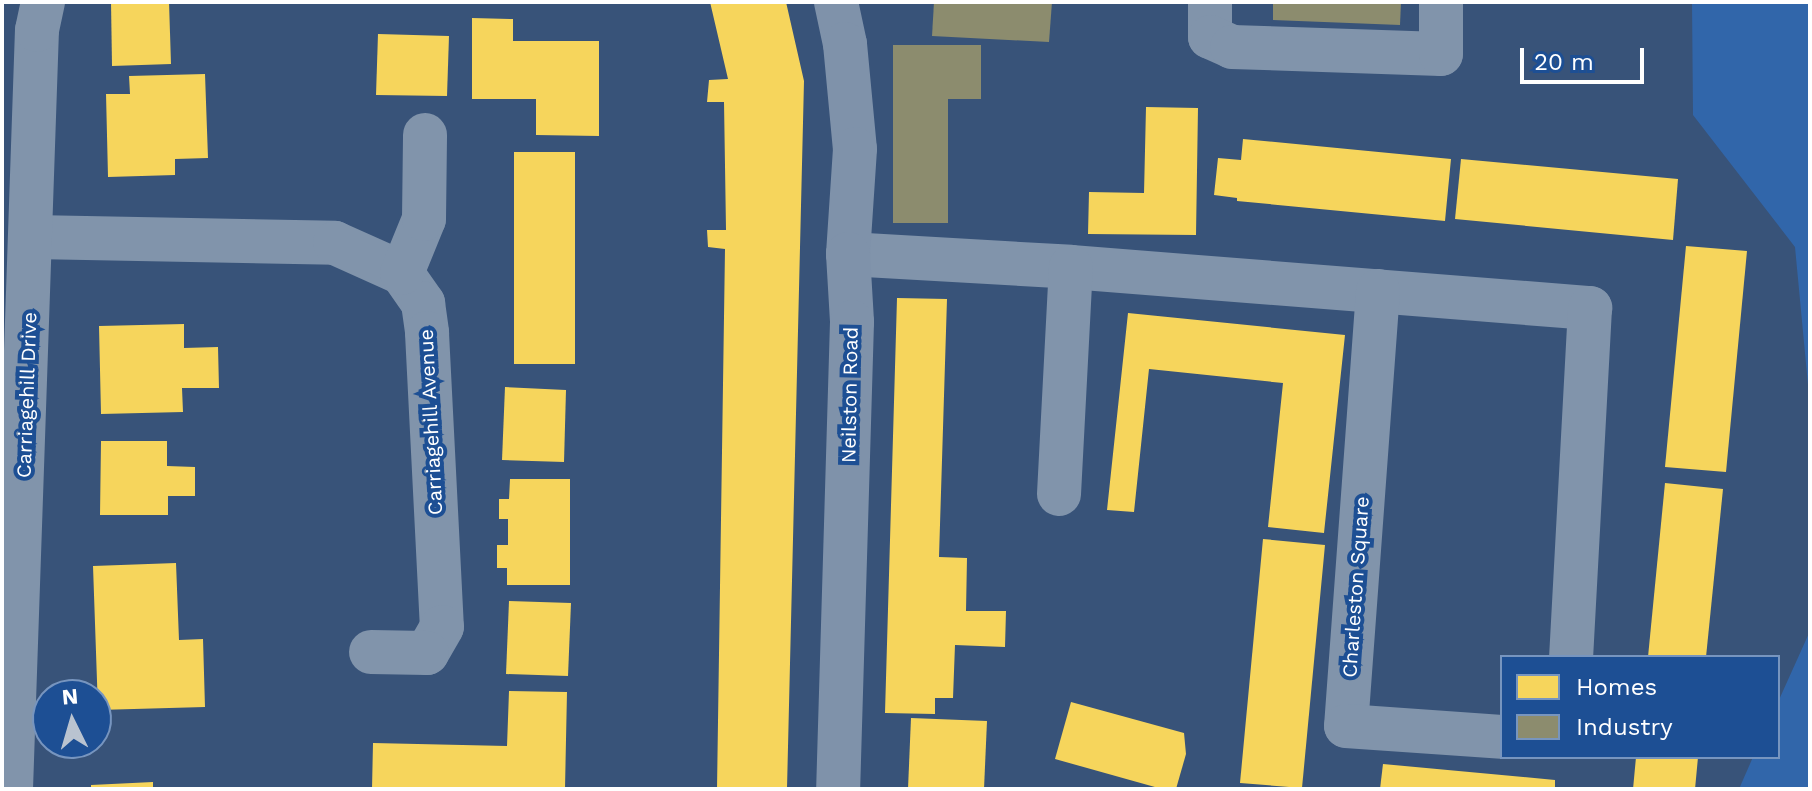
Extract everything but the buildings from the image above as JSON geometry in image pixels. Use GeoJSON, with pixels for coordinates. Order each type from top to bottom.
{"type":"FeatureCollection","features":[{"type":"Feature","properties":{"kind":"main road","name":"Neilston Road"},"geometry":{"type":"LineString","coordinates":[[836,2],[845,44],[855,149],[848,254],[852,337],[838,789]]}},
{"type":"Feature","properties":{"kind":"street","name":"Carriagehill Drive"},"geometry":{"type":"LineString","coordinates":[[11,789],[12,489],[33,237],[37,30],[43,2]]}},
{"type":"Feature","properties":{"kind":"street"},"geometry":{"type":"LineString","coordinates":[[1210,2],[1210,37],[1232,47],[1441,54],[1441,2]]}},
{"type":"Feature","properties":{"kind":"street"},"geometry":{"type":"LineString","coordinates":[[33,237],[335,243],[402,273],[424,219],[425,135]]}},
{"type":"Feature","properties":{"kind":"street"},"geometry":{"type":"LineString","coordinates":[[848,254],[1071,267],[1590,308],[1571,655]]}},
{"type":"Feature","properties":{"kind":"street"},"geometry":{"type":"LineString","coordinates":[[1059,494],[1071,267]]}},
{"type":"Feature","properties":{"kind":"street","name":"Carriagehill Avenue"},"geometry":{"type":"LineString","coordinates":[[371,652],[427,653],[442,627],[427,333],[423,303],[402,273]]}},
{"type":"Feature","properties":{"kind":"street","name":"Charleston Square"},"geometry":{"type":"LineString","coordinates":[[1378,291],[1346,726],[1500,737]]}},
{"type":"Feature","properties":{"kind":"shaded area"},"geometry":{"type":"Polygon","coordinates":[[[1692,2],[1810,2],[1810,406],[1795,247],[1693,115],[1692,2]]]}},
{"type":"Feature","properties":{"kind":"shaded area"},"geometry":{"type":"Polygon","coordinates":[[[1810,631],[1810,789],[1739,789],[1752,759],[1780,759],[1780,698],[1810,631]]]}}]}
